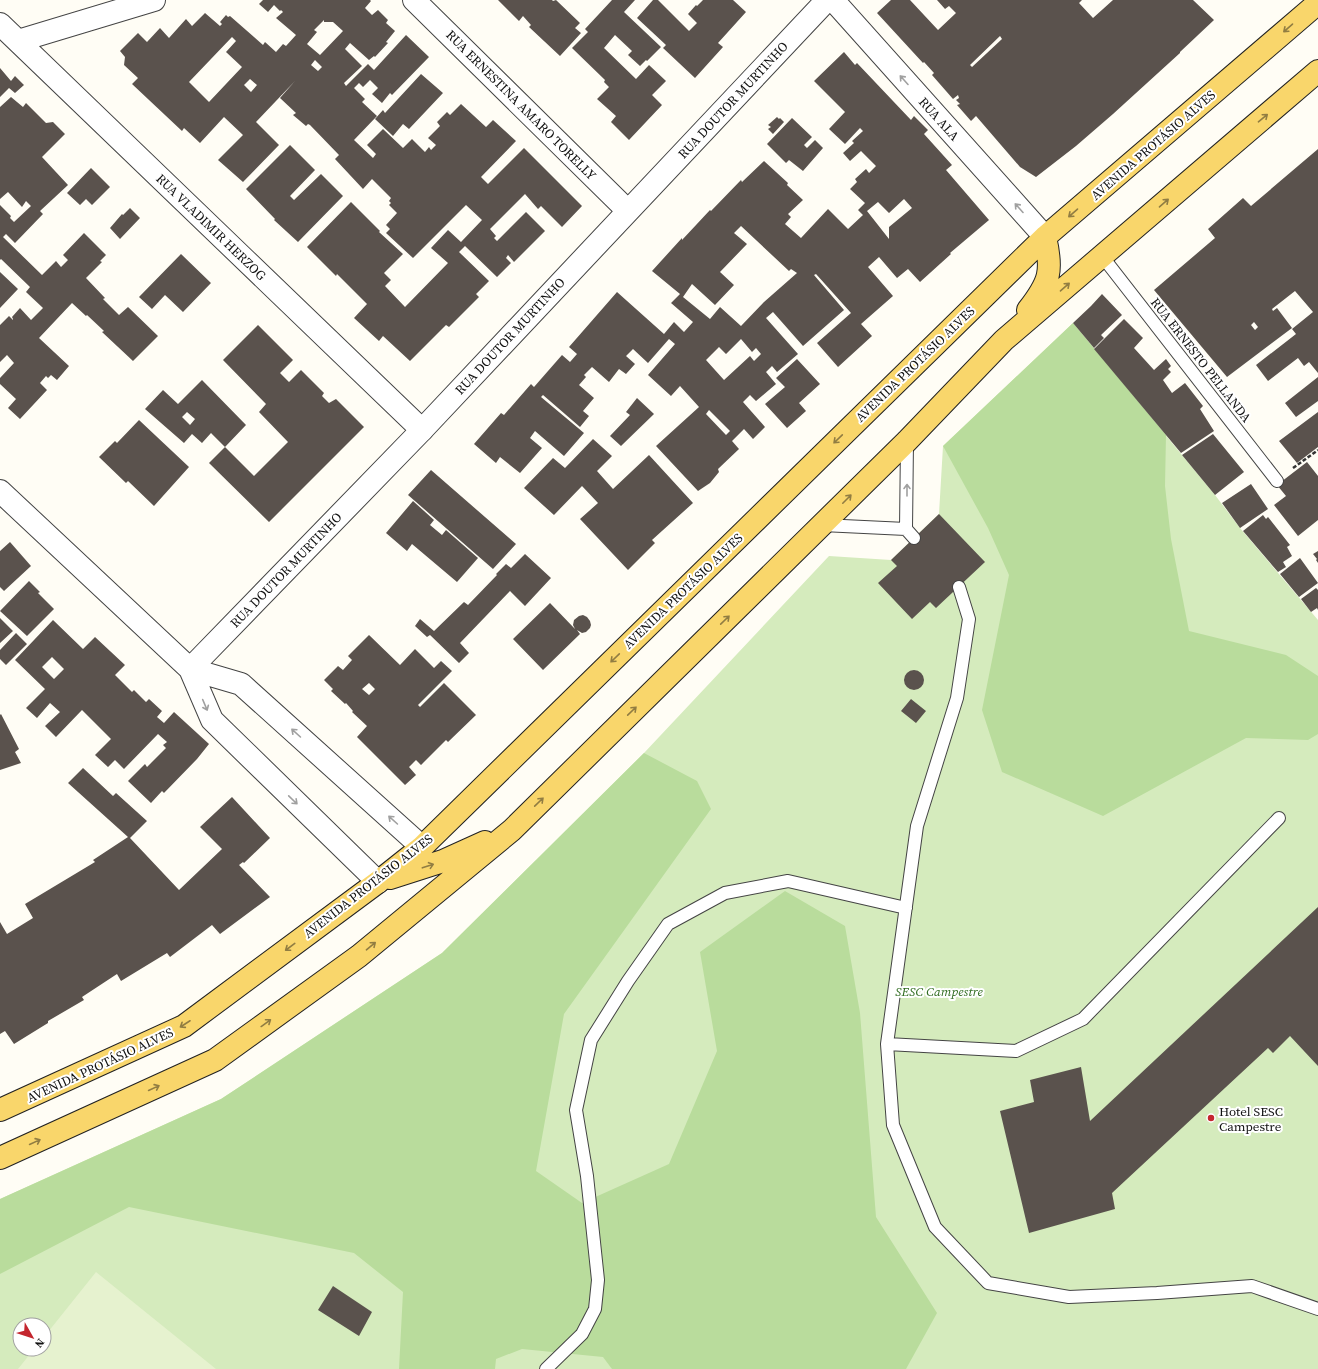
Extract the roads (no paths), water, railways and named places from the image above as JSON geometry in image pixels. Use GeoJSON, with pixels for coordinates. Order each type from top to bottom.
{"type":"FeatureCollection","features":[{"type":"Feature","properties":{"kind":"main road","name":"AVENIDA PROTÁSIO ALVES"},"geometry":{"type":"LineString","coordinates":[[0,1110],[184,1026],[378,882],[422,847],[1045,237],[1318,3]]}},
{"type":"Feature","properties":{"kind":"main road"},"geometry":{"type":"LineString","coordinates":[[1004,340],[1318,71]]}},
{"type":"Feature","properties":{"kind":"main road"},"geometry":{"type":"LineString","coordinates":[[0,1158],[215,1060],[359,956],[512,830],[907,441],[1004,340],[1037,299],[1044,286],[1050,270],[1049,254],[1045,237]]}},
{"type":"Feature","properties":{"kind":"main road"},"geometry":{"type":"LineString","coordinates":[[378,882],[443,861],[512,830]]}},
{"type":"Feature","properties":{"kind":"street"},"geometry":{"type":"LineString","coordinates":[[18,41],[154,0]]}},
{"type":"Feature","properties":{"kind":"street","name":"RUA ERNESTINA AMARO TORELLY"},"geometry":{"type":"LineString","coordinates":[[414,0],[628,211]]}},
{"type":"Feature","properties":{"kind":"street","name":"RUA DOUTOR MURTINHO"},"geometry":{"type":"LineString","coordinates":[[190,669],[422,430],[827,0]]}},
{"type":"Feature","properties":{"kind":"street","name":"RUA ALA"},"geometry":{"type":"LineString","coordinates":[[833,0],[1045,237]]}},
{"type":"Feature","properties":{"kind":"street","name":"RUA VLADIMIR HERZOG"},"geometry":{"type":"LineString","coordinates":[[0,24],[422,430]]}},
{"type":"Feature","properties":{"kind":"street"},"geometry":{"type":"LineString","coordinates":[[0,491],[190,669],[212,720],[378,882]]}},
{"type":"Feature","properties":{"kind":"street"},"geometry":{"type":"LineString","coordinates":[[190,669],[241,684],[422,847]]}},
{"type":"Feature","properties":{"kind":"lane","name":"RUA ERNESTO PELLANDA"},"geometry":{"type":"LineString","coordinates":[[1102,256],[1277,481]]}},
{"type":"Feature","properties":{"kind":"lane"},"geometry":{"type":"LineString","coordinates":[[822,525],[910,534],[907,441]]}},
{"type":"Feature","properties":{"kind":"lane"},"geometry":{"type":"LineString","coordinates":[[959,587],[969,619],[957,698],[917,826],[887,1044],[893,1125],[935,1227],[988,1283],[1069,1297],[1157,1293],[1252,1286],[1318,1309]]}},
{"type":"Feature","properties":{"kind":"lane"},"geometry":{"type":"LineString","coordinates":[[887,1044],[1016,1051],[1083,1019],[1279,818]]}},
{"type":"Feature","properties":{"kind":"lane"},"geometry":{"type":"LineString","coordinates":[[546,1369],[582,1334],[595,1309],[598,1280],[587,1176],[576,1110],[591,1040],[628,981],[668,924],[725,893],[788,881],[906,908]]}},
{"type":"Feature","properties":{"kind":"place","name":"Hotel SESC Campestre"},"geometry":{"type":"Point","coordinates":[1211,1118]}},
{"type":"Feature","properties":{"kind":"park label","name":"SESC Campestre"},"geometry":{"type":"Point","coordinates":[939,991]}}]}
